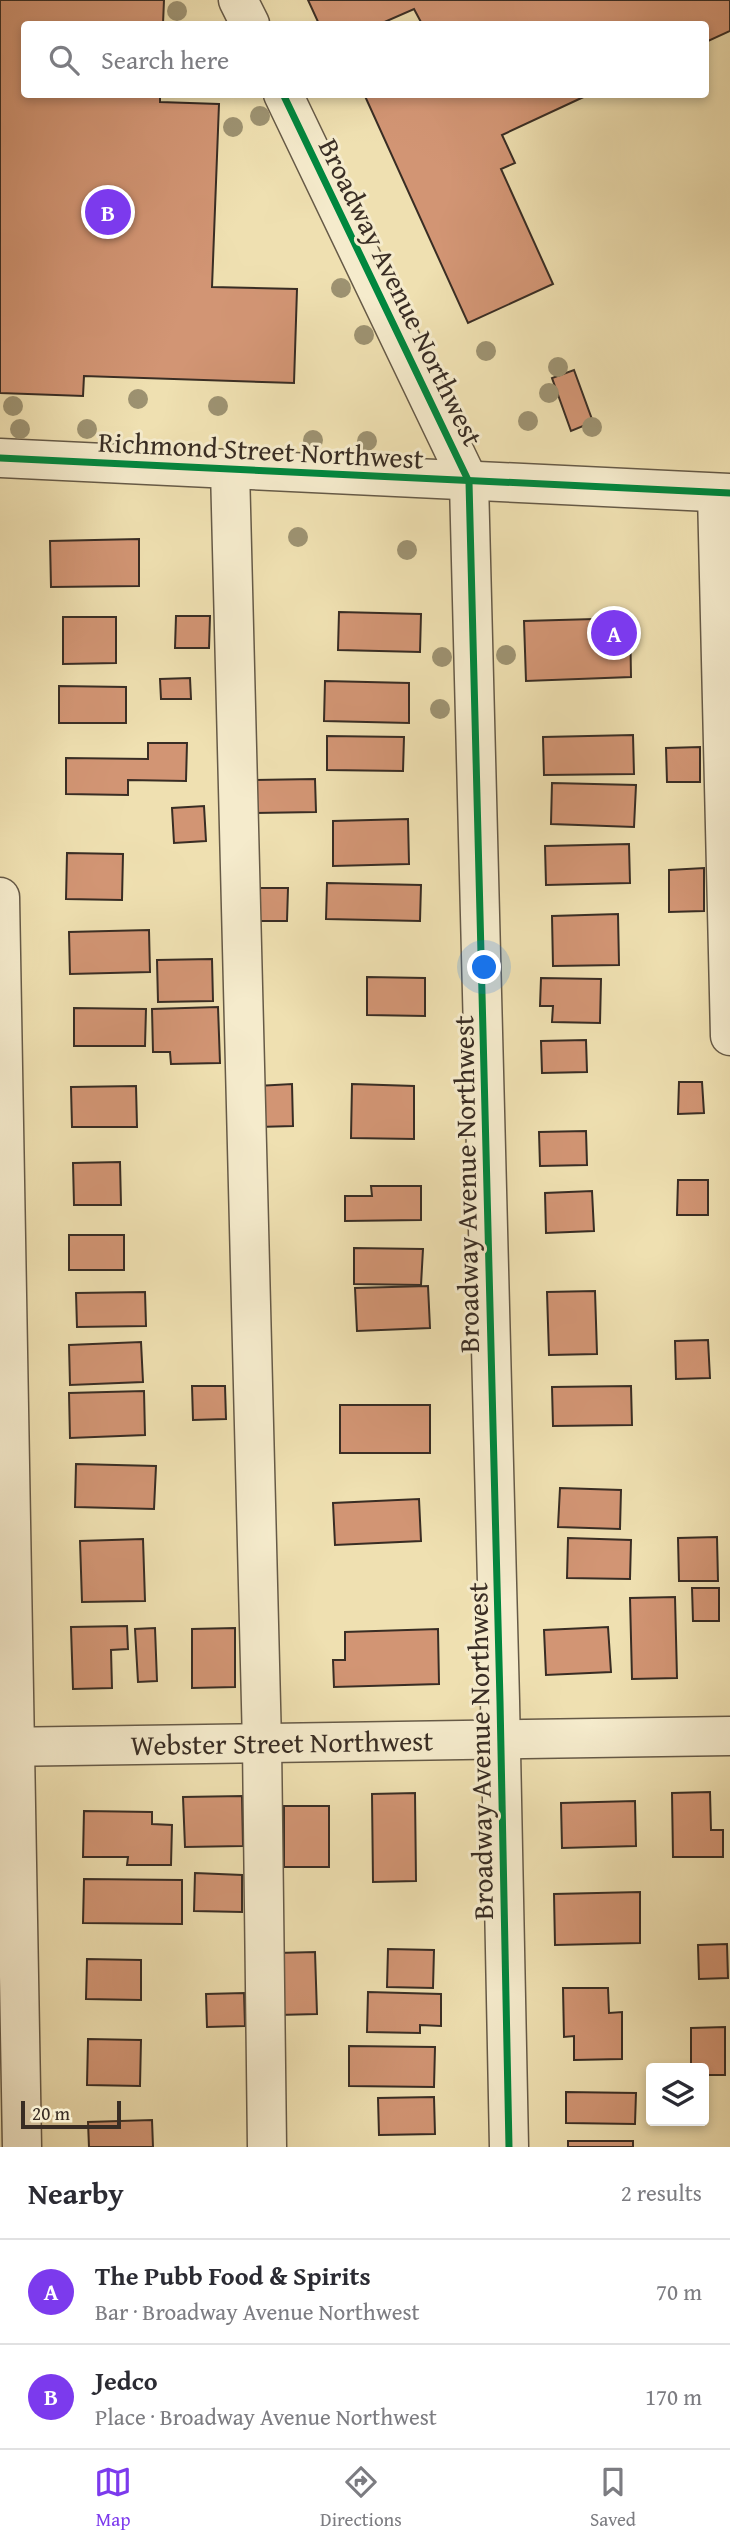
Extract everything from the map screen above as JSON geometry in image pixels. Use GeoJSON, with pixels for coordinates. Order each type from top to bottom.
{"type":"FeatureCollection","features":[{"type":"Feature","properties":{"kind":"street"},"geometry":{"type":"LineString","coordinates":[[238,0],[248,21]]}},
{"type":"Feature","properties":{"kind":"street","name":"Broadway Avenue Northwest"},"geometry":{"type":"LineString","coordinates":[[285,98],[469,482],[509,2147]]}},
{"type":"Feature","properties":{"kind":"street","name":"Richmond Street Northwest"},"geometry":{"type":"LineString","coordinates":[[0,458],[723,493]]}},
{"type":"Feature","properties":{"kind":"street"},"geometry":{"type":"LineString","coordinates":[[230,469],[262,1744],[267,2147]]}},
{"type":"Feature","properties":{"kind":"street"},"geometry":{"type":"LineString","coordinates":[[723,493],[730,1036]]}},
{"type":"Feature","properties":{"kind":"street"},"geometry":{"type":"LineString","coordinates":[[0,897],[7,1747],[22,2147]]}},
{"type":"Feature","properties":{"kind":"street","name":"Webster Street Northwest"},"geometry":{"type":"LineString","coordinates":[[7,1747],[730,1736]]}},
{"type":"Feature","properties":{"kind":"building"},"geometry":{"type":"Polygon","coordinates":[[[0,0],[164,0],[163,21],[21,21],[21,98],[160,98],[160,102],[219,104],[212,287],[297,289],[294,383],[84,376],[83,396],[0,393],[0,0]]]}},
{"type":"Feature","properties":{"kind":"building"},"geometry":{"type":"Polygon","coordinates":[[[308,0],[730,0],[730,31],[709,41],[709,21],[420,21],[414,9],[387,21],[318,21],[308,0]]]}},
{"type":"Feature","properties":{"kind":"building"},"geometry":{"type":"Polygon","coordinates":[[[366,98],[581,98],[502,135],[515,163],[501,169],[553,284],[468,323],[366,98]]]}},
{"type":"Feature","properties":{"kind":"building"},"geometry":{"type":"Polygon","coordinates":[[[574,370],[593,422],[571,431],[552,378],[574,370]]]}},
{"type":"Feature","properties":{"kind":"building"},"geometry":{"type":"Polygon","coordinates":[[[139,539],[139,586],[51,587],[50,541],[139,539]]]}},
{"type":"Feature","properties":{"kind":"building"},"geometry":{"type":"Polygon","coordinates":[[[339,612],[421,614],[420,652],[338,650],[339,612]]]}},
{"type":"Feature","properties":{"kind":"building"},"geometry":{"type":"Polygon","coordinates":[[[176,616],[210,616],[209,648],[175,648],[176,616]]]}},
{"type":"Feature","properties":{"kind":"building"},"geometry":{"type":"Polygon","coordinates":[[[63,617],[116,617],[116,663],[63,664],[63,617]]]}},
{"type":"Feature","properties":{"kind":"building"},"geometry":{"type":"Polygon","coordinates":[[[630,618],[631,677],[526,681],[524,621],[630,618]]]}},
{"type":"Feature","properties":{"kind":"building"},"geometry":{"type":"Polygon","coordinates":[[[190,678],[191,699],[161,699],[160,679],[190,678]]]}},
{"type":"Feature","properties":{"kind":"building"},"geometry":{"type":"Polygon","coordinates":[[[325,681],[409,683],[409,723],[324,721],[325,681]]]}},
{"type":"Feature","properties":{"kind":"building"},"geometry":{"type":"Polygon","coordinates":[[[59,686],[126,687],[126,723],[59,723],[59,686]]]}},
{"type":"Feature","properties":{"kind":"building"},"geometry":{"type":"Polygon","coordinates":[[[633,735],[634,774],[544,775],[543,737],[633,735]]]}},
{"type":"Feature","properties":{"kind":"building"},"geometry":{"type":"Polygon","coordinates":[[[327,736],[404,737],[403,771],[327,770],[327,736]]]}},
{"type":"Feature","properties":{"kind":"building"},"geometry":{"type":"Polygon","coordinates":[[[148,743],[187,743],[186,781],[128,780],[128,795],[66,794],[66,758],[148,759],[148,743]]]}},
{"type":"Feature","properties":{"kind":"building"},"geometry":{"type":"Polygon","coordinates":[[[700,747],[700,782],[667,782],[666,748],[700,747]]]}},
{"type":"Feature","properties":{"kind":"building"},"geometry":{"type":"Polygon","coordinates":[[[315,779],[316,812],[255,813],[254,780],[315,779]]]}},
{"type":"Feature","properties":{"kind":"building"},"geometry":{"type":"Polygon","coordinates":[[[552,783],[636,785],[634,827],[551,824],[552,783]]]}},
{"type":"Feature","properties":{"kind":"building"},"geometry":{"type":"Polygon","coordinates":[[[204,806],[206,841],[174,843],[172,808],[204,806]]]}},
{"type":"Feature","properties":{"kind":"building"},"geometry":{"type":"Polygon","coordinates":[[[408,819],[409,864],[333,866],[333,821],[408,819]]]}},
{"type":"Feature","properties":{"kind":"building"},"geometry":{"type":"Polygon","coordinates":[[[629,844],[630,883],[546,885],[545,846],[629,844]]]}},
{"type":"Feature","properties":{"kind":"building"},"geometry":{"type":"Polygon","coordinates":[[[67,853],[123,854],[122,900],[66,899],[67,853]]]}},
{"type":"Feature","properties":{"kind":"building"},"geometry":{"type":"Polygon","coordinates":[[[704,868],[704,911],[669,912],[669,870],[704,868]]]}},
{"type":"Feature","properties":{"kind":"building"},"geometry":{"type":"Polygon","coordinates":[[[327,883],[421,885],[420,921],[326,919],[327,883]]]}},
{"type":"Feature","properties":{"kind":"building"},"geometry":{"type":"Polygon","coordinates":[[[257,888],[288,888],[287,921],[257,921],[257,888]]]}},
{"type":"Feature","properties":{"kind":"building"},"geometry":{"type":"Polygon","coordinates":[[[618,914],[619,965],[553,966],[552,916],[618,914]]]}},
{"type":"Feature","properties":{"kind":"building"},"geometry":{"type":"Polygon","coordinates":[[[149,930],[150,972],[70,974],[69,932],[149,930]]]}},
{"type":"Feature","properties":{"kind":"building"},"geometry":{"type":"Polygon","coordinates":[[[212,959],[213,1001],[158,1002],[157,960],[212,959]]]}},
{"type":"Feature","properties":{"kind":"building"},"geometry":{"type":"Polygon","coordinates":[[[367,977],[425,978],[425,1016],[367,1015],[367,977]]]}},
{"type":"Feature","properties":{"kind":"building"},"geometry":{"type":"Polygon","coordinates":[[[541,978],[601,979],[600,1023],[552,1022],[553,1006],[540,1006],[541,978]]]}},
{"type":"Feature","properties":{"kind":"building"},"geometry":{"type":"Polygon","coordinates":[[[218,1007],[220,1063],[171,1064],[170,1052],[153,1052],[152,1009],[218,1007]]]}},
{"type":"Feature","properties":{"kind":"building"},"geometry":{"type":"Polygon","coordinates":[[[74,1008],[146,1009],[145,1046],[74,1046],[74,1008]]]}},
{"type":"Feature","properties":{"kind":"building"},"geometry":{"type":"Polygon","coordinates":[[[586,1040],[587,1072],[542,1073],[541,1041],[586,1040]]]}},
{"type":"Feature","properties":{"kind":"building"},"geometry":{"type":"Polygon","coordinates":[[[679,1082],[702,1082],[704,1113],[678,1114],[679,1082]]]}},
{"type":"Feature","properties":{"kind":"building"},"geometry":{"type":"Polygon","coordinates":[[[292,1084],[293,1126],[258,1127],[257,1086],[292,1084]]]}},
{"type":"Feature","properties":{"kind":"building"},"geometry":{"type":"Polygon","coordinates":[[[352,1084],[414,1086],[414,1139],[351,1138],[352,1084]]]}},
{"type":"Feature","properties":{"kind":"building"},"geometry":{"type":"Polygon","coordinates":[[[136,1086],[137,1127],[72,1127],[71,1087],[136,1086]]]}},
{"type":"Feature","properties":{"kind":"building"},"geometry":{"type":"Polygon","coordinates":[[[586,1131],[587,1165],[540,1166],[539,1132],[586,1131]]]}},
{"type":"Feature","properties":{"kind":"building"},"geometry":{"type":"Polygon","coordinates":[[[120,1162],[121,1205],[74,1205],[73,1163],[120,1162]]]}},
{"type":"Feature","properties":{"kind":"building"},"geometry":{"type":"Polygon","coordinates":[[[678,1180],[708,1180],[708,1215],[677,1215],[678,1180]]]}},
{"type":"Feature","properties":{"kind":"building"},"geometry":{"type":"Polygon","coordinates":[[[371,1186],[421,1186],[421,1220],[345,1221],[345,1196],[372,1196],[371,1186]]]}},
{"type":"Feature","properties":{"kind":"building"},"geometry":{"type":"Polygon","coordinates":[[[592,1191],[594,1231],[546,1233],[545,1193],[592,1191]]]}},
{"type":"Feature","properties":{"kind":"building"},"geometry":{"type":"Polygon","coordinates":[[[69,1235],[124,1235],[124,1270],[69,1270],[69,1235]]]}},
{"type":"Feature","properties":{"kind":"building"},"geometry":{"type":"Polygon","coordinates":[[[354,1248],[423,1249],[421,1285],[354,1284],[354,1248]]]}},
{"type":"Feature","properties":{"kind":"building"},"geometry":{"type":"Polygon","coordinates":[[[428,1286],[430,1328],[357,1331],[355,1288],[428,1286]]]}},
{"type":"Feature","properties":{"kind":"building"},"geometry":{"type":"Polygon","coordinates":[[[595,1291],[597,1354],[549,1355],[547,1292],[595,1291]]]}},
{"type":"Feature","properties":{"kind":"building"},"geometry":{"type":"Polygon","coordinates":[[[145,1292],[146,1326],[77,1327],[76,1293],[145,1292]]]}},
{"type":"Feature","properties":{"kind":"building"},"geometry":{"type":"Polygon","coordinates":[[[708,1340],[710,1378],[676,1379],[675,1341],[708,1340]]]}},
{"type":"Feature","properties":{"kind":"building"},"geometry":{"type":"Polygon","coordinates":[[[141,1342],[143,1382],[70,1385],[69,1345],[141,1342]]]}},
{"type":"Feature","properties":{"kind":"building"},"geometry":{"type":"Polygon","coordinates":[[[192,1386],[225,1386],[226,1419],[193,1420],[192,1386]]]}},
{"type":"Feature","properties":{"kind":"building"},"geometry":{"type":"Polygon","coordinates":[[[631,1386],[632,1425],[553,1426],[552,1387],[631,1386]]]}},
{"type":"Feature","properties":{"kind":"building"},"geometry":{"type":"Polygon","coordinates":[[[144,1391],[145,1435],[70,1438],[69,1393],[144,1391]]]}},
{"type":"Feature","properties":{"kind":"building"},"geometry":{"type":"Polygon","coordinates":[[[340,1405],[430,1405],[430,1453],[340,1453],[340,1405]]]}},
{"type":"Feature","properties":{"kind":"building"},"geometry":{"type":"Polygon","coordinates":[[[76,1464],[156,1466],[154,1509],[75,1507],[76,1464]]]}},
{"type":"Feature","properties":{"kind":"building"},"geometry":{"type":"Polygon","coordinates":[[[560,1488],[621,1490],[620,1529],[558,1527],[560,1488]]]}},
{"type":"Feature","properties":{"kind":"building"},"geometry":{"type":"Polygon","coordinates":[[[419,1499],[421,1541],[335,1545],[333,1503],[419,1499]]]}},
{"type":"Feature","properties":{"kind":"building"},"geometry":{"type":"Polygon","coordinates":[[[717,1537],[718,1581],[679,1581],[678,1538],[717,1537]]]}},
{"type":"Feature","properties":{"kind":"building"},"geometry":{"type":"Polygon","coordinates":[[[568,1538],[631,1540],[630,1579],[567,1578],[568,1538]]]}},
{"type":"Feature","properties":{"kind":"building"},"geometry":{"type":"Polygon","coordinates":[[[143,1539],[145,1601],[82,1602],[80,1541],[143,1539]]]}},
{"type":"Feature","properties":{"kind":"building"},"geometry":{"type":"Polygon","coordinates":[[[692,1588],[719,1588],[719,1621],[693,1621],[692,1588]]]}},
{"type":"Feature","properties":{"kind":"building"},"geometry":{"type":"Polygon","coordinates":[[[675,1597],[677,1678],[632,1679],[630,1598],[675,1597]]]}},
{"type":"Feature","properties":{"kind":"building"},"geometry":{"type":"Polygon","coordinates":[[[127,1626],[128,1649],[111,1650],[112,1688],[73,1689],[71,1627],[127,1626]]]}},
{"type":"Feature","properties":{"kind":"building"},"geometry":{"type":"Polygon","coordinates":[[[608,1627],[611,1672],[546,1675],[544,1630],[608,1627]]]}},
{"type":"Feature","properties":{"kind":"building"},"geometry":{"type":"Polygon","coordinates":[[[155,1628],[157,1681],[138,1682],[135,1629],[155,1628]]]}},
{"type":"Feature","properties":{"kind":"building"},"geometry":{"type":"Polygon","coordinates":[[[235,1628],[235,1687],[192,1688],[192,1629],[235,1628]]]}},
{"type":"Feature","properties":{"kind":"building"},"geometry":{"type":"Polygon","coordinates":[[[438,1629],[439,1684],[334,1687],[333,1660],[345,1660],[345,1632],[438,1629]]]}},
{"type":"Feature","properties":{"kind":"building"},"geometry":{"type":"Polygon","coordinates":[[[710,1792],[711,1830],[723,1830],[723,1857],[673,1857],[672,1793],[710,1792]]]}},
{"type":"Feature","properties":{"kind":"building"},"geometry":{"type":"Polygon","coordinates":[[[415,1793],[416,1881],[373,1882],[372,1794],[415,1793]]]}},
{"type":"Feature","properties":{"kind":"building"},"geometry":{"type":"Polygon","coordinates":[[[242,1796],[243,1846],[185,1847],[183,1797],[242,1796]]]}},
{"type":"Feature","properties":{"kind":"building"},"geometry":{"type":"Polygon","coordinates":[[[635,1801],[636,1846],[562,1848],[561,1803],[635,1801]]]}},
{"type":"Feature","properties":{"kind":"building"},"geometry":{"type":"Polygon","coordinates":[[[284,1806],[329,1806],[329,1867],[284,1867],[284,1806]]]}},
{"type":"Feature","properties":{"kind":"building"},"geometry":{"type":"Polygon","coordinates":[[[84,1811],[152,1812],[152,1824],[172,1825],[171,1865],[127,1865],[128,1857],[83,1857],[84,1811]]]}},
{"type":"Feature","properties":{"kind":"building"},"geometry":{"type":"Polygon","coordinates":[[[195,1873],[242,1875],[242,1912],[194,1911],[195,1873]]]}},
{"type":"Feature","properties":{"kind":"building"},"geometry":{"type":"Polygon","coordinates":[[[84,1879],[182,1880],[182,1924],[83,1923],[84,1879]]]}},
{"type":"Feature","properties":{"kind":"building"},"geometry":{"type":"Polygon","coordinates":[[[640,1892],[640,1943],[555,1945],[554,1894],[640,1892]]]}},
{"type":"Feature","properties":{"kind":"building"},"geometry":{"type":"Polygon","coordinates":[[[727,1944],[728,1978],[699,1979],[698,1945],[727,1944]]]}},
{"type":"Feature","properties":{"kind":"building"},"geometry":{"type":"Polygon","coordinates":[[[388,1949],[434,1950],[433,1988],[387,1987],[388,1949]]]}},
{"type":"Feature","properties":{"kind":"building"},"geometry":{"type":"Polygon","coordinates":[[[315,1952],[317,2014],[278,2015],[277,1953],[315,1952]]]}},
{"type":"Feature","properties":{"kind":"building"},"geometry":{"type":"Polygon","coordinates":[[[87,1959],[141,1960],[141,2000],[86,1999],[87,1959]]]}},
{"type":"Feature","properties":{"kind":"building"},"geometry":{"type":"Polygon","coordinates":[[[563,1988],[608,1988],[609,2013],[622,2012],[622,2059],[574,2060],[574,2036],[564,2037],[563,1988]]]}},
{"type":"Feature","properties":{"kind":"building"},"geometry":{"type":"Polygon","coordinates":[[[368,1992],[441,1994],[441,2026],[420,2025],[420,2033],[367,2032],[368,1992]]]}},
{"type":"Feature","properties":{"kind":"building"},"geometry":{"type":"Polygon","coordinates":[[[244,1993],[245,2026],[207,2027],[206,1994],[244,1993]]]}},
{"type":"Feature","properties":{"kind":"building"},"geometry":{"type":"Polygon","coordinates":[[[725,2027],[725,2075],[709,2075],[709,2063],[691,2063],[691,2028],[725,2027]]]}},
{"type":"Feature","properties":{"kind":"building"},"geometry":{"type":"Polygon","coordinates":[[[88,2039],[141,2040],[140,2086],[87,2085],[88,2039]]]}},
{"type":"Feature","properties":{"kind":"building"},"geometry":{"type":"Polygon","coordinates":[[[349,2046],[435,2047],[434,2087],[349,2086],[349,2046]]]}},
{"type":"Feature","properties":{"kind":"building"},"geometry":{"type":"Polygon","coordinates":[[[566,2092],[636,2093],[635,2124],[566,2123],[566,2092]]]}},
{"type":"Feature","properties":{"kind":"building"},"geometry":{"type":"Polygon","coordinates":[[[434,2097],[435,2134],[379,2135],[378,2098],[434,2097]]]}},
{"type":"Feature","properties":{"kind":"building"},"geometry":{"type":"Polygon","coordinates":[[[152,2120],[153,2147],[89,2147],[88,2122],[152,2120]]]}},
{"type":"Feature","properties":{"kind":"building"},"geometry":{"type":"Polygon","coordinates":[[[568,2141],[633,2141],[633,2147],[568,2147],[568,2141]]]}},
{"type":"Feature","properties":{"kind":"cycle path"},"geometry":{"type":"LineString","coordinates":[[285,98],[469,482],[509,2147]]}},
{"type":"Feature","properties":{"kind":"cycle path"},"geometry":{"type":"LineString","coordinates":[[0,458],[730,493]]}},
{"type":"Feature","properties":{"kind":"place","name":"Jedco"},"geometry":{"type":"Point","coordinates":[108,212]}},
{"type":"Feature","properties":{"kind":"place","name":"The Pubb Food & Spirits"},"geometry":{"type":"Point","coordinates":[614,633]}}]}
